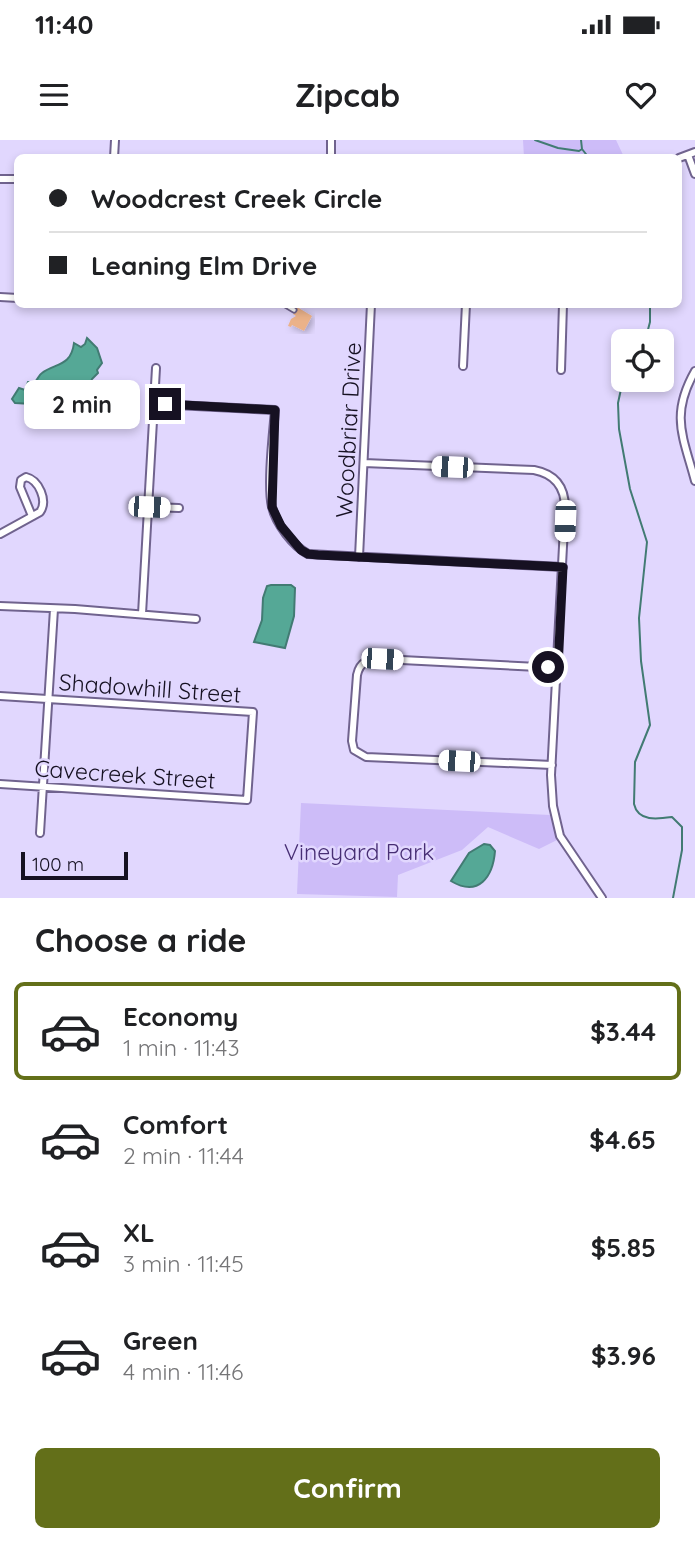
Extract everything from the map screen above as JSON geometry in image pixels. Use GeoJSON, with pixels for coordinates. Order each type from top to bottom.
{"type":"FeatureCollection","features":[{"type":"Feature","properties":{"kind":"street"},"geometry":{"type":"LineString","coordinates":[[691,153],[695,174]]}},
{"type":"Feature","properties":{"kind":"street","name":"Woodbriar Drive"},"geometry":{"type":"LineString","coordinates":[[359,557],[371,308]]}},
{"type":"Feature","properties":{"kind":"street"},"geometry":{"type":"LineString","coordinates":[[463,366],[466,308]]}},
{"type":"Feature","properties":{"kind":"street"},"geometry":{"type":"LineString","coordinates":[[561,370],[563,308]]}},
{"type":"Feature","properties":{"kind":"street"},"geometry":{"type":"LineString","coordinates":[[142,614],[156,368]]}},
{"type":"Feature","properties":{"kind":"street"},"geometry":{"type":"LineString","coordinates":[[694,377],[683,396],[680,417],[695,481]]}},
{"type":"Feature","properties":{"kind":"street"},"geometry":{"type":"LineString","coordinates":[[155,404],[275,410],[271,502],[276,519],[304,553],[563,567]]}},
{"type":"Feature","properties":{"kind":"street"},"geometry":{"type":"LineString","coordinates":[[364,463],[534,470],[550,475],[564,492],[552,806],[563,841],[602,898]]}},
{"type":"Feature","properties":{"kind":"street"},"geometry":{"type":"LineString","coordinates":[[0,534],[32,516],[42,510],[45,503],[34,481],[26,477],[19,484],[32,516]]}},
{"type":"Feature","properties":{"kind":"street"},"geometry":{"type":"LineString","coordinates":[[149,507],[179,508]]}},
{"type":"Feature","properties":{"kind":"street"},"geometry":{"type":"LineString","coordinates":[[0,606],[196,619]]}},
{"type":"Feature","properties":{"kind":"street"},"geometry":{"type":"LineString","coordinates":[[40,833],[54,609]]}},
{"type":"Feature","properties":{"kind":"street"},"geometry":{"type":"LineString","coordinates":[[552,765],[366,757],[354,750],[352,741],[357,675],[359,667],[366,661],[382,659],[558,668]]}},
{"type":"Feature","properties":{"kind":"street","name":"Shadowhill Street"},"geometry":{"type":"LineString","coordinates":[[0,696],[253,712],[247,800]]}},
{"type":"Feature","properties":{"kind":"street","name":"Cavecreek Street"},"geometry":{"type":"LineString","coordinates":[[0,784],[247,800]]}},
{"type":"Feature","properties":{"kind":"green space"},"geometry":{"type":"Polygon","coordinates":[[[523,140],[616,140],[623,154],[524,154],[523,140]]]}},
{"type":"Feature","properties":{"kind":"green space","name":"Vineyard Park"},"geometry":{"type":"Polygon","coordinates":[[[301,803],[550,815],[557,840],[539,849],[488,827],[462,850],[398,875],[397,897],[297,894],[301,803]]]}},
{"type":"Feature","properties":{"kind":"shaded area"},"geometry":{"type":"Polygon","coordinates":[[[87,338],[97,348],[102,363],[90,384],[76,385],[46,402],[15,403],[12,399],[19,388],[25,390],[28,382],[35,382],[42,373],[62,363],[70,356],[74,343],[81,347],[87,338]]]}},
{"type":"Feature","properties":{"kind":"shaded area"},"geometry":{"type":"Polygon","coordinates":[[[291,585],[295,588],[294,616],[285,648],[254,642],[262,620],[263,598],[267,586],[291,585]]]}},
{"type":"Feature","properties":{"kind":"shaded area"},"geometry":{"type":"Polygon","coordinates":[[[484,844],[490,845],[495,851],[491,869],[483,882],[469,887],[451,881],[469,853],[484,844]]]}},
{"type":"Feature","properties":{"kind":"building"},"geometry":{"type":"Polygon","coordinates":[[[299,308],[312,316],[304,331],[292,325],[288,326],[296,316],[293,314],[299,308]]]}},
{"type":"Feature","properties":{"kind":"waterway"},"geometry":{"type":"LineString","coordinates":[[535,140],[558,148],[579,151],[582,149]]}},
{"type":"Feature","properties":{"kind":"waterway"},"geometry":{"type":"LineString","coordinates":[[581,140],[586,154]]}},
{"type":"Feature","properties":{"kind":"waterway"},"geometry":{"type":"LineString","coordinates":[[648,329],[650,308]]}},
{"type":"Feature","properties":{"kind":"waterway"},"geometry":{"type":"LineString","coordinates":[[620,392],[619,429],[630,489],[647,542],[639,618],[641,661],[650,725],[635,762],[634,804],[644,817],[672,817],[682,827],[682,850],[673,898]]}},
{"type":"Feature","properties":{"kind":"route"},"geometry":{"type":"LineString","coordinates":[[165,404],[275,410],[272,507],[276,519],[304,553],[563,567],[558,668],[548,667]]}}]}
